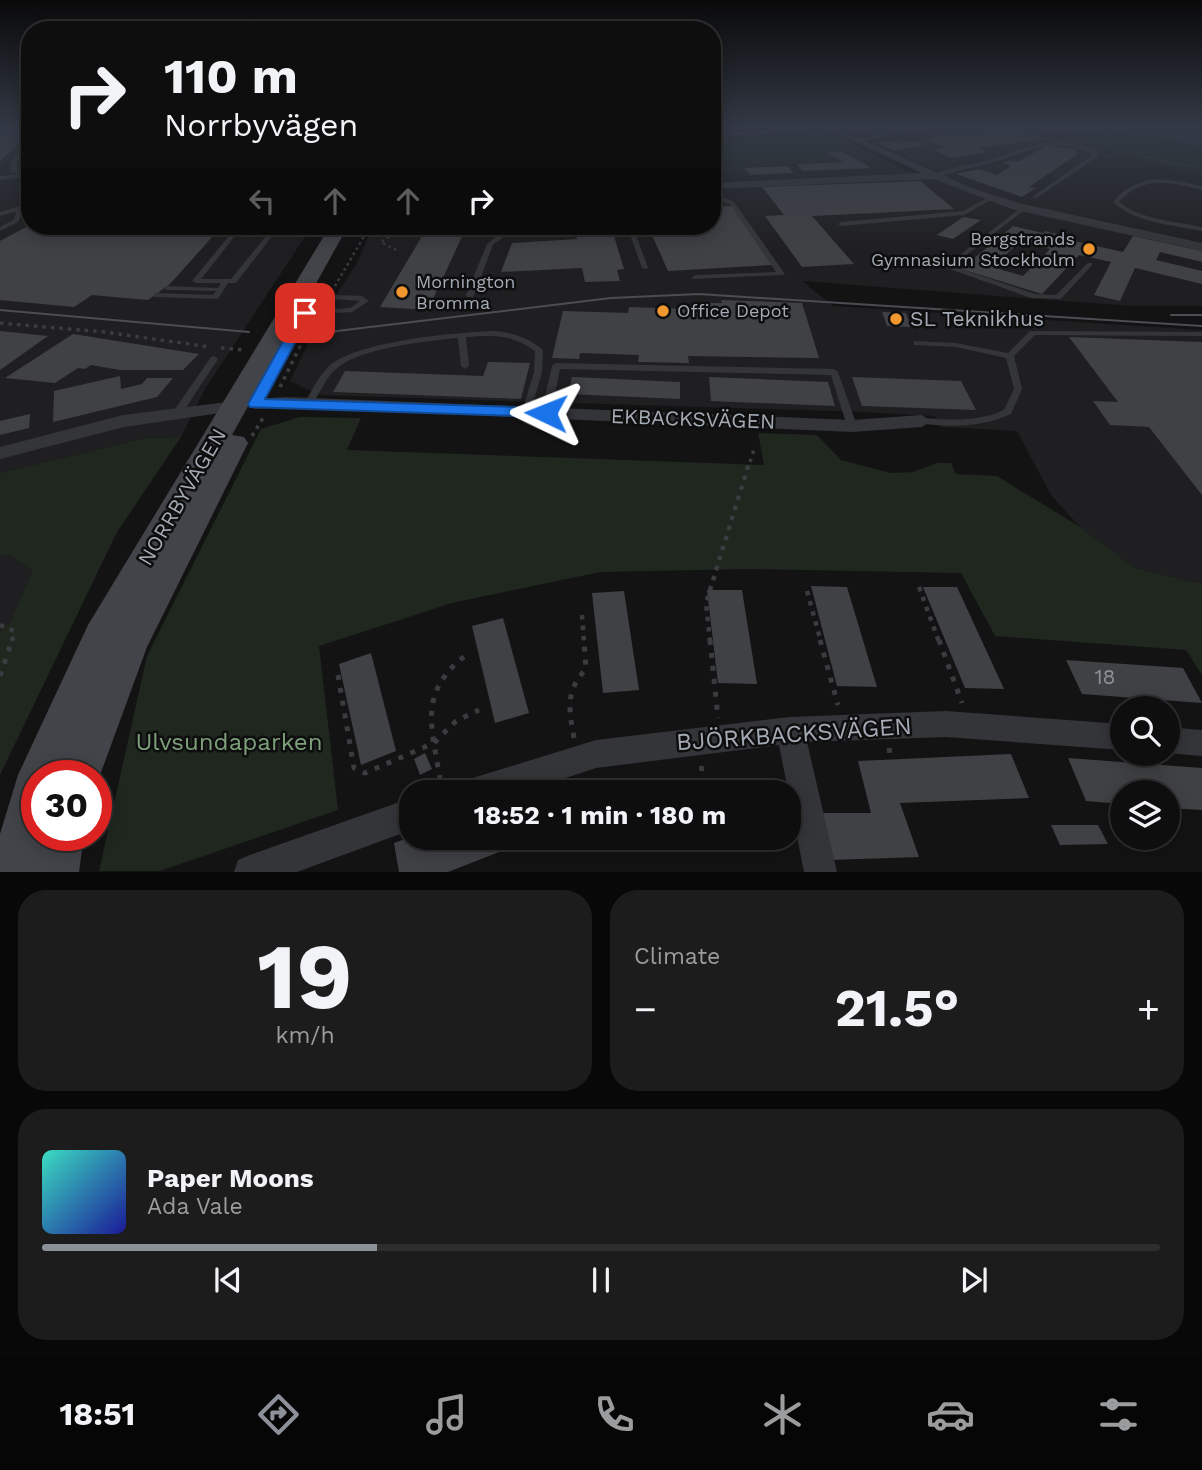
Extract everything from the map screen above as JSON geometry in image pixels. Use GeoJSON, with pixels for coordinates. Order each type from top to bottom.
{"type":"FeatureCollection","features":[{"type":"Feature","properties":{"kind":"main road","name":"NORRBYVÄGEN"},"geometry":{"type":"LineString","coordinates":[[83,760],[90,737],[135,629],[245,405],[334,235]]}},
{"type":"Feature","properties":{"kind":"main road","name":"NORRBYVÄGEN"},"geometry":{"type":"LineString","coordinates":[[47,760],[101,636],[354,235]]}},
{"type":"Feature","properties":{"kind":"main road"},"geometry":{"type":"LineString","coordinates":[[12,872],[21,841]]}},
{"type":"Feature","properties":{"kind":"main road"},"geometry":{"type":"LineString","coordinates":[[55,872],[58,851]]}},
{"type":"Feature","properties":{"kind":"street"},"geometry":{"type":"LineString","coordinates":[[920,169],[991,198],[1024,208],[1202,247]]}},
{"type":"Feature","properties":{"kind":"street"},"geometry":{"type":"LineString","coordinates":[[721,186],[936,176]]}},
{"type":"Feature","properties":{"kind":"street","name":"EKBACKSVÄGEN"},"geometry":{"type":"LineString","coordinates":[[0,453],[123,421],[245,405],[309,403],[852,426],[922,421]]}},
{"type":"Feature","properties":{"kind":"street","name":"BJÖRKBACKSVÄGEN"},"geometry":{"type":"LineString","coordinates":[[513,780],[596,754],[790,730],[946,724],[1110,736]]}},
{"type":"Feature","properties":{"kind":"street"},"geometry":{"type":"LineString","coordinates":[[790,730],[821,872]]}},
{"type":"Feature","properties":{"kind":"street"},"geometry":{"type":"LineString","coordinates":[[1180,741],[1202,743]]}},
{"type":"Feature","properties":{"kind":"street"},"geometry":{"type":"LineString","coordinates":[[250,872],[399,818]]}},
{"type":"Feature","properties":{"kind":"lane"},"geometry":{"type":"LineString","coordinates":[[936,176],[947,169],[961,169]]}},
{"type":"Feature","properties":{"kind":"lane"},"geometry":{"type":"LineString","coordinates":[[1035,197],[1076,169]]}},
{"type":"Feature","properties":{"kind":"lane"},"geometry":{"type":"LineString","coordinates":[[0,178],[21,176]]}},
{"type":"Feature","properties":{"kind":"lane"},"geometry":{"type":"LineString","coordinates":[[1202,188],[1167,180],[1146,181],[1137,184],[1116,202],[1136,214],[1202,229]]}},
{"type":"Feature","properties":{"kind":"lane"},"geometry":{"type":"LineString","coordinates":[[841,224],[964,213],[991,198]]}},
{"type":"Feature","properties":{"kind":"lane"},"geometry":{"type":"LineString","coordinates":[[696,277],[781,274],[732,203],[721,199]]}},
{"type":"Feature","properties":{"kind":"lane"},"geometry":{"type":"LineString","coordinates":[[0,214],[21,208]]}},
{"type":"Feature","properties":{"kind":"lane"},"geometry":{"type":"LineString","coordinates":[[1024,208],[947,267],[1034,296],[1058,297],[1090,264]]}},
{"type":"Feature","properties":{"kind":"lane"},"geometry":{"type":"LineString","coordinates":[[0,229],[16,221],[19,214],[16,209]]}},
{"type":"Feature","properties":{"kind":"lane"},"geometry":{"type":"LineString","coordinates":[[223,286],[196,281],[233,235]]}},
{"type":"Feature","properties":{"kind":"lane"},"geometry":{"type":"LineString","coordinates":[[157,295],[215,297],[223,286],[239,276],[270,235]]}},
{"type":"Feature","properties":{"kind":"lane"},"geometry":{"type":"LineString","coordinates":[[470,295],[490,244],[502,235]]}},
{"type":"Feature","properties":{"kind":"lane"},"geometry":{"type":"LineString","coordinates":[[633,235],[645,268]]}},
{"type":"Feature","properties":{"kind":"lane"},"geometry":{"type":"LineString","coordinates":[[167,288],[223,286]]}},
{"type":"Feature","properties":{"kind":"lane"},"geometry":{"type":"LineString","coordinates":[[362,299],[365,301],[352,310],[312,305],[362,299]]}},
{"type":"Feature","properties":{"kind":"lane"},"geometry":{"type":"LineString","coordinates":[[1010,356],[1033,333],[1202,334]]}},
{"type":"Feature","properties":{"kind":"lane"},"geometry":{"type":"LineString","coordinates":[[462,335],[465,366]]}},
{"type":"Feature","properties":{"kind":"lane"},"geometry":{"type":"LineString","coordinates":[[309,403],[333,367],[345,360],[379,349],[462,335],[509,335],[527,341],[539,350],[536,412]]}},
{"type":"Feature","properties":{"kind":"lane"},"geometry":{"type":"LineString","coordinates":[[917,343],[957,345],[1010,356]]}},
{"type":"Feature","properties":{"kind":"lane"},"geometry":{"type":"LineString","coordinates":[[922,421],[974,422],[995,419],[1008,412],[1018,389],[1010,356]]}},
{"type":"Feature","properties":{"kind":"lane"},"geometry":{"type":"LineString","coordinates":[[178,412],[214,359]]}},
{"type":"Feature","properties":{"kind":"lane"},"geometry":{"type":"LineString","coordinates":[[536,412],[556,366],[834,372],[852,426]]}},
{"type":"Feature","properties":{"kind":"path"},"geometry":{"type":"LineString","coordinates":[[392,235],[382,242],[396,250]]}},
{"type":"Feature","properties":{"kind":"path"},"geometry":{"type":"LineString","coordinates":[[0,323],[104,332],[202,347],[247,350]]}},
{"type":"Feature","properties":{"kind":"path"},"geometry":{"type":"LineString","coordinates":[[722,737],[715,698],[706,603],[754,449]]}},
{"type":"Feature","properties":{"kind":"path"},"geometry":{"type":"LineString","coordinates":[[919,587],[962,704]]}},
{"type":"Feature","properties":{"kind":"path"},"geometry":{"type":"LineString","coordinates":[[807,592],[843,728]]}},
{"type":"Feature","properties":{"kind":"path"},"geometry":{"type":"LineString","coordinates":[[572,728],[567,706],[574,680],[586,668],[582,615]]}},
{"type":"Feature","properties":{"kind":"path"},"geometry":{"type":"LineString","coordinates":[[0,625],[14,631],[9,655],[0,676]]}},
{"type":"Feature","properties":{"kind":"path"},"geometry":{"type":"LineString","coordinates":[[441,780],[429,710],[439,680],[450,663],[469,653]]}},
{"type":"Feature","properties":{"kind":"path"},"geometry":{"type":"LineString","coordinates":[[338,676],[354,768],[365,773],[434,743],[456,721],[479,710]]}},
{"type":"Feature","properties":{"kind":"shaded area"},"geometry":{"type":"Polygon","coordinates":[[[0,169],[21,169],[21,235],[306,235],[205,389],[181,437],[145,438],[0,473],[0,169]]]}},
{"type":"Feature","properties":{"kind":"shaded area"},"geometry":{"type":"Polygon","coordinates":[[[742,169],[903,169],[914,174],[937,172],[930,169],[1173,169],[1202,176],[1202,306],[1131,306],[802,281],[833,306],[1202,330],[1202,584],[1135,568],[1080,527],[1051,495],[1017,431],[941,427],[935,416],[864,412],[319,395],[290,381],[319,321],[357,263],[369,235],[721,235],[721,183],[725,183],[721,173],[743,171],[742,169]]]}},
{"type":"Feature","properties":{"kind":"shaded area"},"geometry":{"type":"Polygon","coordinates":[[[8,555],[33,570],[11,620],[0,632],[0,556],[8,555]]]}},
{"type":"Feature","properties":{"kind":"green space"},"geometry":{"type":"Polygon","coordinates":[[[721,169],[743,169],[744,172],[721,173],[721,169]]]}},
{"type":"Feature","properties":{"kind":"green space"},"geometry":{"type":"Polygon","coordinates":[[[1172,169],[1202,169],[1202,176],[1172,169]]]}},
{"type":"Feature","properties":{"kind":"green space","name":"Ulvsundaparken"},"geometry":{"type":"Polygon","coordinates":[[[300,417],[361,418],[347,450],[764,465],[758,433],[817,435],[841,460],[891,473],[913,472],[937,463],[951,463],[956,474],[997,476],[1080,527],[1135,568],[1202,584],[1202,675],[1186,650],[995,636],[961,573],[748,569],[600,572],[452,603],[319,646],[338,810],[160,871],[99,871],[103,851],[112,851],[112,813],[147,656],[261,429],[300,417]]]}},
{"type":"Feature","properties":{"kind":"green space"},"geometry":{"type":"Polygon","coordinates":[[[181,437],[117,532],[0,775],[0,632],[11,620],[33,570],[8,555],[0,556],[0,473],[145,438],[181,437]]]}},
{"type":"Feature","properties":{"kind":"building"},"geometry":{"type":"Polygon","coordinates":[[[745,169],[790,169],[794,173],[750,175],[745,169]]]}},
{"type":"Feature","properties":{"kind":"building"},"geometry":{"type":"Polygon","coordinates":[[[800,169],[855,169],[802,171],[800,169]]]}},
{"type":"Feature","properties":{"kind":"building"},"geometry":{"type":"Polygon","coordinates":[[[979,169],[997,175],[1007,169],[1056,169],[1029,187],[1036,188],[1022,197],[956,174],[979,169]]]}},
{"type":"Feature","properties":{"kind":"building"},"geometry":{"type":"Polygon","coordinates":[[[920,181],[954,209],[812,216],[854,264],[802,267],[765,216],[784,215],[762,187],[920,181]]]}},
{"type":"Feature","properties":{"kind":"building"},"geometry":{"type":"Polygon","coordinates":[[[732,206],[772,265],[668,271],[652,235],[721,235],[721,207],[732,206]]]}},
{"type":"Feature","properties":{"kind":"building"},"geometry":{"type":"Polygon","coordinates":[[[963,217],[981,220],[953,239],[937,235],[963,217]]]}},
{"type":"Feature","properties":{"kind":"building"},"geometry":{"type":"Polygon","coordinates":[[[1013,226],[1059,234],[1057,237],[1123,252],[1133,236],[1202,251],[1202,262],[1160,252],[1156,260],[1202,271],[1202,284],[1135,268],[1120,301],[1094,295],[1111,262],[1079,255],[1042,294],[961,269],[1013,226]],[[1021,241],[992,267],[1023,276],[1050,249],[1021,241]]]}},
{"type":"Feature","properties":{"kind":"building"},"geometry":{"type":"Polygon","coordinates":[[[21,230],[21,235],[214,235],[170,284],[148,300],[92,295],[74,307],[0,300],[0,241],[21,230]]]}},
{"type":"Feature","properties":{"kind":"building"},"geometry":{"type":"Polygon","coordinates":[[[423,235],[463,235],[428,310],[380,307],[423,235]]]}},
{"type":"Feature","properties":{"kind":"building"},"geometry":{"type":"Polygon","coordinates":[[[576,235],[614,235],[624,269],[617,270],[620,281],[585,282],[582,268],[501,272],[512,243],[577,239],[576,235]]]}},
{"type":"Feature","properties":{"kind":"building"},"geometry":{"type":"Polygon","coordinates":[[[721,300],[802,303],[819,358],[688,356],[689,363],[638,362],[639,355],[580,353],[579,359],[552,358],[563,311],[628,313],[629,307],[691,309],[695,303],[722,303],[721,300]]]}},
{"type":"Feature","properties":{"kind":"building","name":"SL Teknikhus"},"geometry":{"type":"Polygon","coordinates":[[[882,312],[906,313],[911,327],[887,326],[882,312]]]}},
{"type":"Feature","properties":{"kind":"building"},"geometry":{"type":"Polygon","coordinates":[[[0,331],[48,336],[0,370],[0,331]]]}},
{"type":"Feature","properties":{"kind":"building"},"geometry":{"type":"Polygon","coordinates":[[[73,334],[199,354],[183,370],[120,370],[91,365],[85,369],[78,368],[55,383],[5,378],[73,334]]]}},
{"type":"Feature","properties":{"kind":"building"},"geometry":{"type":"Polygon","coordinates":[[[1069,337],[1202,342],[1202,495],[1149,427],[1110,425],[1093,401],[1118,402],[1069,337]]]}},
{"type":"Feature","properties":{"kind":"building"},"geometry":{"type":"Polygon","coordinates":[[[488,362],[530,363],[521,399],[333,392],[345,371],[483,376],[488,362]]]}},
{"type":"Feature","properties":{"kind":"building"},"geometry":{"type":"Polygon","coordinates":[[[120,376],[121,389],[142,384],[147,378],[173,378],[157,397],[53,422],[54,391],[120,376]]]}},
{"type":"Feature","properties":{"kind":"building"},"geometry":{"type":"Polygon","coordinates":[[[572,377],[680,382],[680,399],[568,394],[572,377]]]}},
{"type":"Feature","properties":{"kind":"building"},"geometry":{"type":"Polygon","coordinates":[[[709,377],[828,382],[835,406],[711,401],[709,377]]]}},
{"type":"Feature","properties":{"kind":"building"},"geometry":{"type":"Polygon","coordinates":[[[852,377],[961,381],[976,410],[862,406],[852,377]]]}},
{"type":"Feature","properties":{"kind":"building"},"geometry":{"type":"Polygon","coordinates":[[[30,414],[29,428],[0,435],[0,421],[30,414]]]}},
{"type":"Feature","properties":{"kind":"building"},"geometry":{"type":"Polygon","coordinates":[[[811,586],[847,587],[877,687],[837,686],[811,586]]]}},
{"type":"Feature","properties":{"kind":"building"},"geometry":{"type":"Polygon","coordinates":[[[923,587],[957,587],[1004,689],[965,688],[923,587]]]}},
{"type":"Feature","properties":{"kind":"building"},"geometry":{"type":"Polygon","coordinates":[[[707,590],[742,590],[757,684],[718,683],[707,590]]]}},
{"type":"Feature","properties":{"kind":"building"},"geometry":{"type":"Polygon","coordinates":[[[624,591],[639,690],[603,693],[592,593],[624,591]]]}},
{"type":"Feature","properties":{"kind":"building"},"geometry":{"type":"Polygon","coordinates":[[[503,618],[529,713],[495,723],[472,626],[503,618]]]}},
{"type":"Feature","properties":{"kind":"building"},"geometry":{"type":"Polygon","coordinates":[[[371,653],[396,751],[361,765],[339,664],[371,653]]]}},
{"type":"Feature","properties":{"kind":"building"},"geometry":{"type":"Polygon","coordinates":[[[1066,660],[1183,668],[1202,703],[1180,701],[1180,696],[1082,694],[1066,660]]]}},
{"type":"Feature","properties":{"kind":"building"},"geometry":{"type":"Polygon","coordinates":[[[425,753],[432,769],[420,775],[414,759],[425,753]]]}},
{"type":"Feature","properties":{"kind":"building"},"geometry":{"type":"Polygon","coordinates":[[[1011,754],[1029,798],[900,803],[919,857],[830,860],[818,813],[871,813],[858,761],[1011,754]]]}},
{"type":"Feature","properties":{"kind":"building"},"geometry":{"type":"Polygon","coordinates":[[[1068,758],[1110,761],[1110,766],[1202,768],[1202,810],[1180,809],[1180,780],[1110,780],[1110,803],[1086,801],[1068,758]]]}},
{"type":"Feature","properties":{"kind":"building"},"geometry":{"type":"Polygon","coordinates":[[[1051,825],[1098,825],[1108,844],[1060,845],[1051,825]]]}},
{"type":"Feature","properties":{"kind":"building"},"geometry":{"type":"Polygon","coordinates":[[[399,841],[399,850],[504,850],[448,872],[399,872],[394,843],[399,841]]]}},
{"type":"Feature","properties":{"kind":"tram line"},"geometry":{"type":"LineString","coordinates":[[312,334],[611,298],[699,294],[1202,326]]}},
{"type":"Feature","properties":{"kind":"tram line"},"geometry":{"type":"LineString","coordinates":[[0,310],[249,332]]}},
{"type":"Feature","properties":{"kind":"tram line"},"geometry":{"type":"LineString","coordinates":[[1171,315],[1202,315]]}},
{"type":"Feature","properties":{"kind":"place","name":"Bergstrands Gymnasium Stockholm"},"geometry":{"type":"Point","coordinates":[1089,249]}},
{"type":"Feature","properties":{"kind":"place","name":"Mornington Bromma"},"geometry":{"type":"Point","coordinates":[402,292]}},
{"type":"Feature","properties":{"kind":"place","name":"Office Depot"},"geometry":{"type":"Point","coordinates":[663,311]}},
{"type":"Feature","properties":{"kind":"place","name":"SL Teknikhus"},"geometry":{"type":"Point","coordinates":[896,319]}},
{"type":"Feature","properties":{"kind":"route"},"geometry":{"type":"LineString","coordinates":[[305,313],[255,404],[287,402],[546,413]]}}]}
